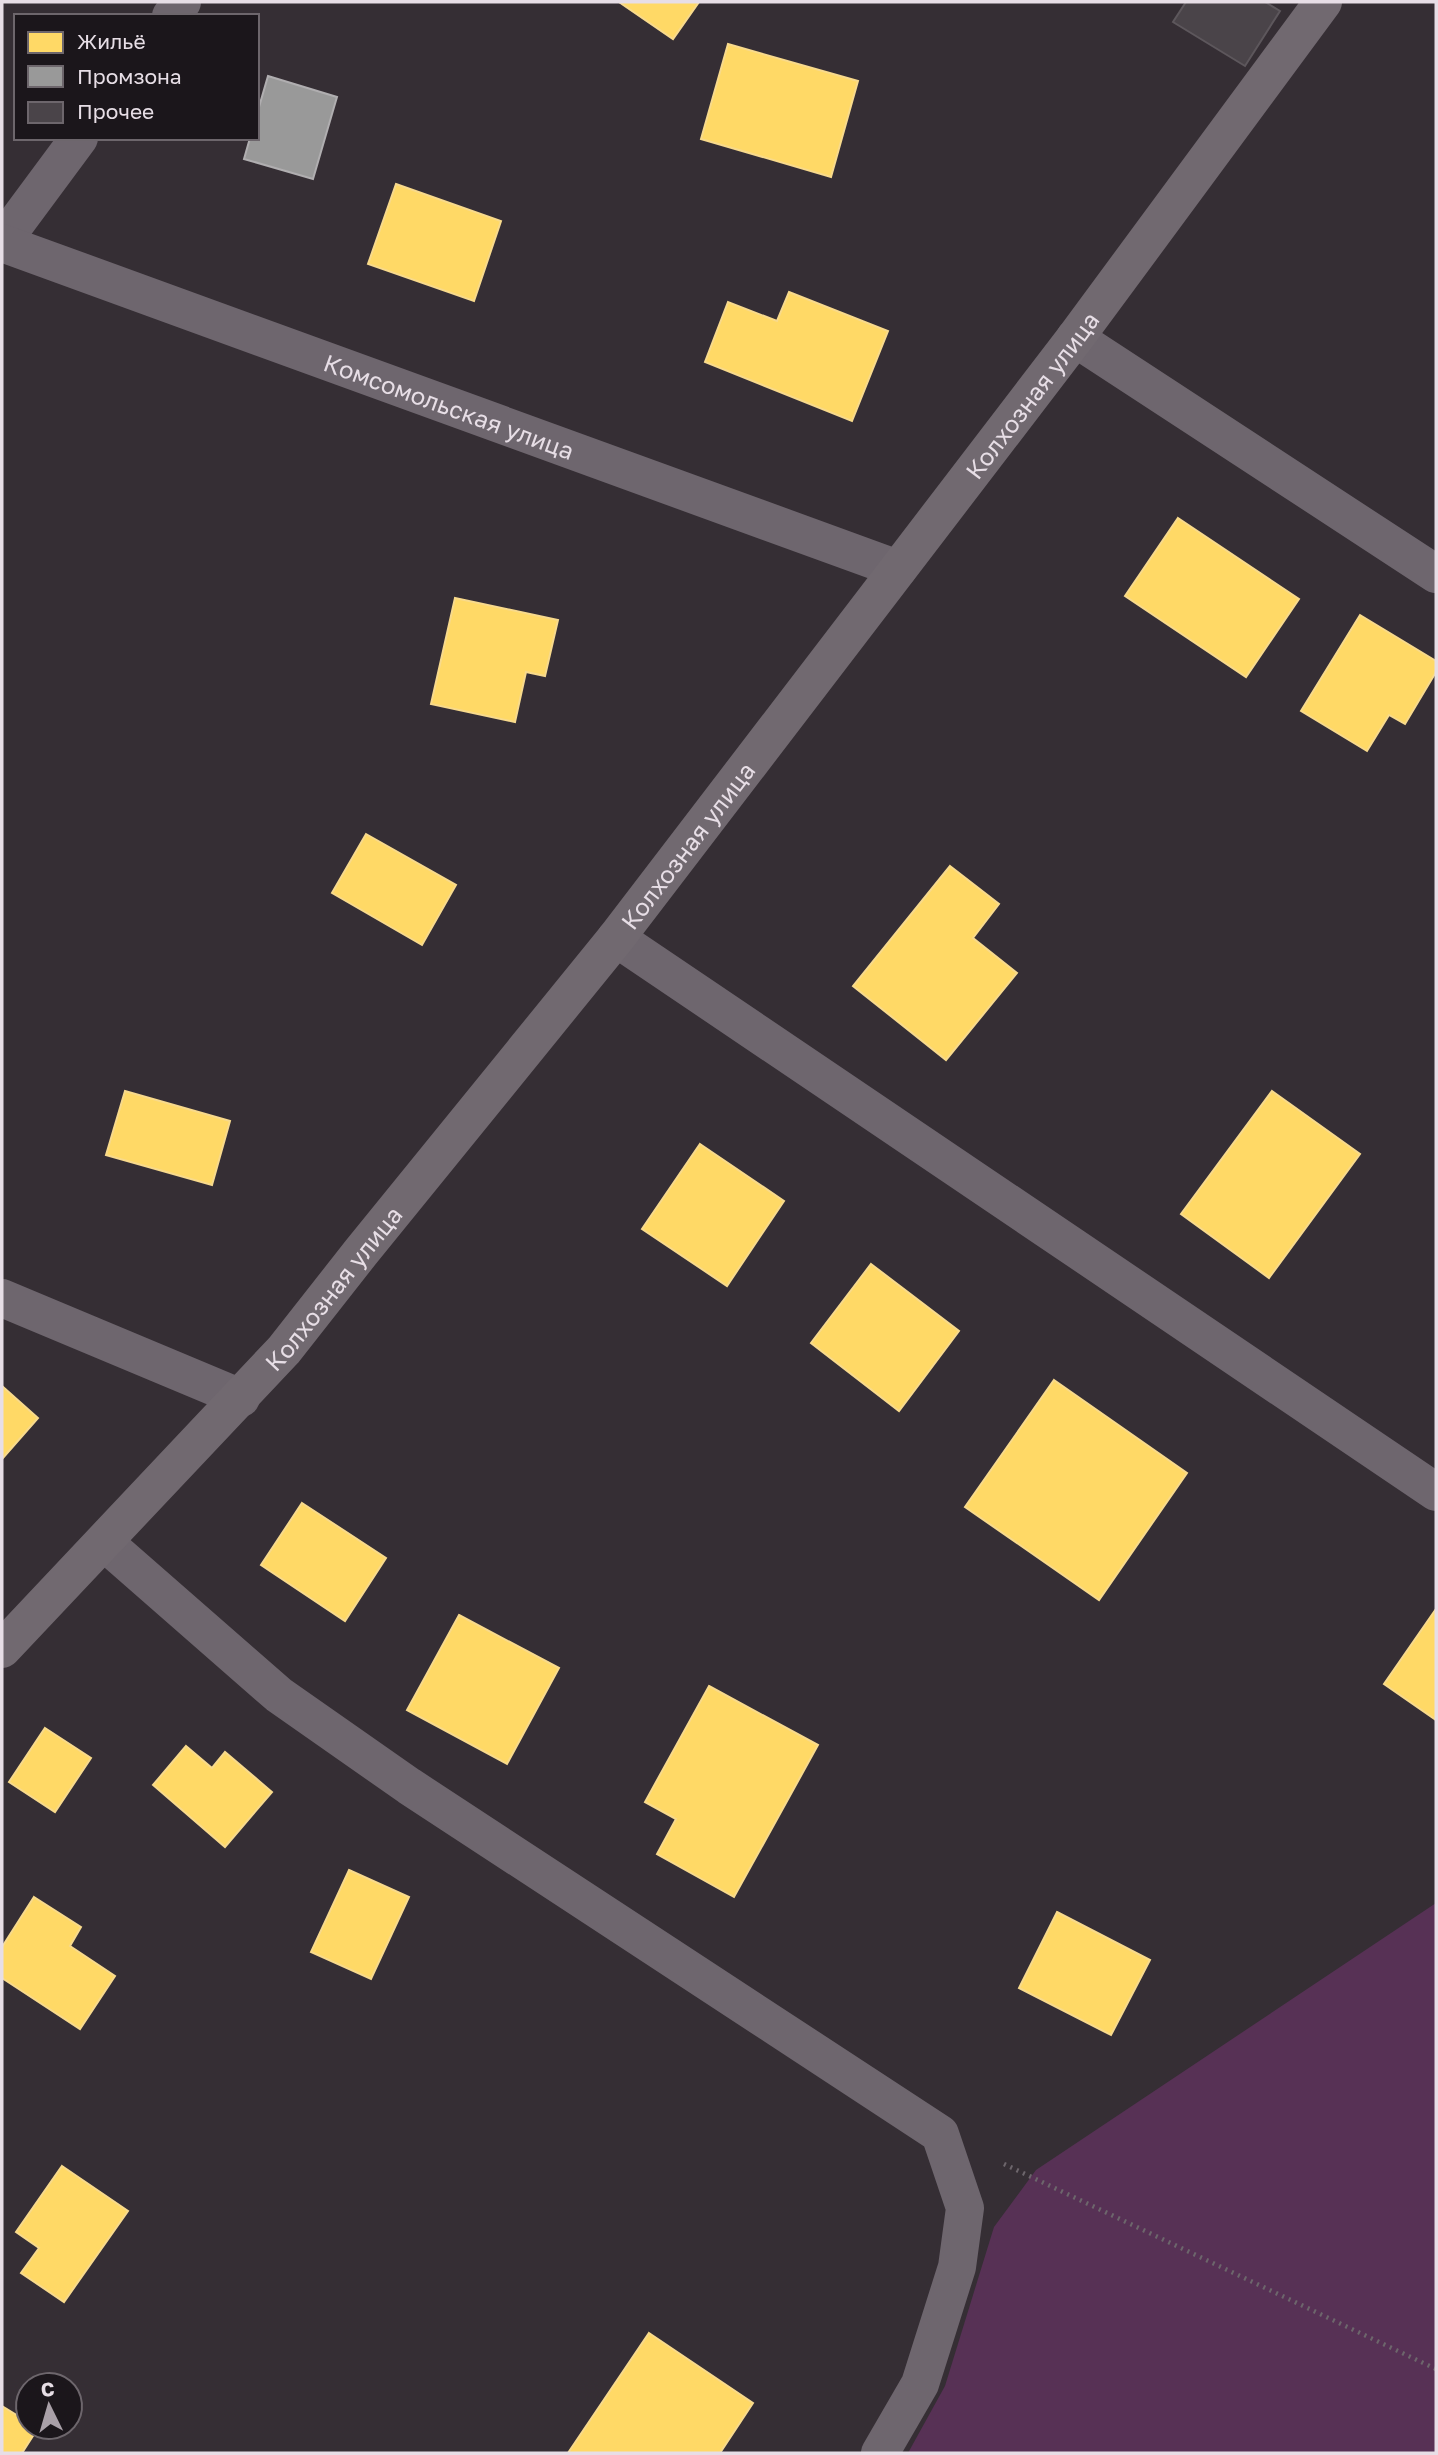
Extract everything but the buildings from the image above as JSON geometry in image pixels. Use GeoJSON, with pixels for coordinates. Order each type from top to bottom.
{"type":"FeatureCollection","features":[{"type":"Feature","properties":{"kind":"main road","name":"Колхозная улица"},"geometry":{"type":"LineString","coordinates":[[2,1649],[284,1350],[361,1251],[616,938],[1075,338],[1323,2]]}},
{"type":"Feature","properties":{"kind":"street"},"geometry":{"type":"LineString","coordinates":[[2,242],[78,140]]}},
{"type":"Feature","properties":{"kind":"street","name":"Комсомольская улица"},"geometry":{"type":"LineString","coordinates":[[2,242],[898,569]]}},
{"type":"Feature","properties":{"kind":"street"},"geometry":{"type":"LineString","coordinates":[[1075,338],[1436,574]]}},
{"type":"Feature","properties":{"kind":"street"},"geometry":{"type":"LineString","coordinates":[[616,938],[1436,1492]]}},
{"type":"Feature","properties":{"kind":"street"},"geometry":{"type":"LineString","coordinates":[[2,1298],[241,1398]]}},
{"type":"Feature","properties":{"kind":"street"},"geometry":{"type":"LineString","coordinates":[[104,1542],[279,1695],[409,1786],[940,2134],[965,2208],[957,2267],[920,2384],[880,2453]]}},
{"type":"Feature","properties":{"kind":"path"},"geometry":{"type":"LineString","coordinates":[[940,2134],[1436,2369]]}},
{"type":"Feature","properties":{"kind":"shaded area"},"geometry":{"type":"Polygon","coordinates":[[[1436,1903],[1436,2453],[908,2453],[945,2386],[994,2227],[1036,2170],[1436,1903]]]}}]}
